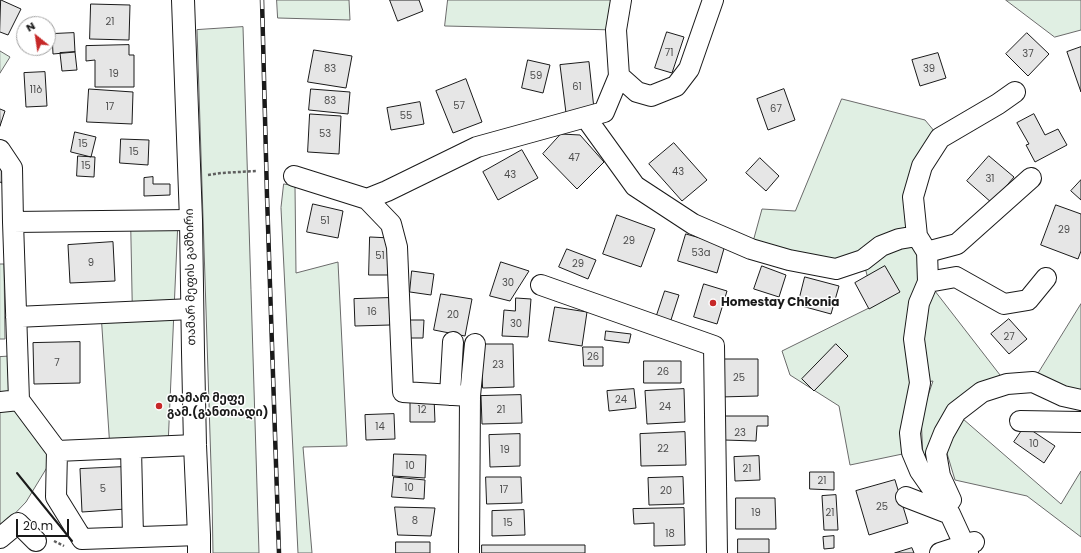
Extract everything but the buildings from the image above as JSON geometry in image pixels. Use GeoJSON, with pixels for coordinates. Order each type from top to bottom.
{"type":"FeatureCollection","features":[{"type":"Feature","properties":{"kind":"main road","name":"თამარ მეფის გამზირი"},"geometry":{"type":"LineString","coordinates":[[183,0],[191,220],[195,445],[199,544]]}},
{"type":"Feature","properties":{"kind":"street"},"geometry":{"type":"LineString","coordinates":[[367,199],[477,148],[604,112],[619,76],[616,30],[621,0]]}},
{"type":"Feature","properties":{"kind":"street"},"geometry":{"type":"LineString","coordinates":[[619,76],[637,92],[651,96],[676,86],[689,69],[713,0]]}},
{"type":"Feature","properties":{"kind":"street"},"geometry":{"type":"LineString","coordinates":[[970,548],[950,514],[920,471],[912,452],[910,433],[920,383],[914,339],[919,303],[928,282],[913,197],[922,166],[940,138],[993,108],[1015,92]]}},
{"type":"Feature","properties":{"kind":"street"},"geometry":{"type":"LineString","coordinates":[[586,118],[635,186],[693,224],[751,249],[789,260],[836,269],[863,260],[881,246],[899,239],[922,244],[957,244],[1032,178]]}},
{"type":"Feature","properties":{"kind":"street"},"geometry":{"type":"LineString","coordinates":[[0,150],[12,168],[16,317],[9,401],[57,451],[56,497],[82,539],[133,537],[199,544]]}},
{"type":"Feature","properties":{"kind":"street"},"geometry":{"type":"LineString","coordinates":[[294,176],[367,199],[391,224],[397,247],[403,392],[470,396]]}},
{"type":"Feature","properties":{"kind":"street"},"geometry":{"type":"LineString","coordinates":[[13,222],[191,220]]}},
{"type":"Feature","properties":{"kind":"street"},"geometry":{"type":"LineString","coordinates":[[928,282],[956,277],[1004,304],[1028,300],[1046,278]]}},
{"type":"Feature","properties":{"kind":"street"},"geometry":{"type":"LineString","coordinates":[[541,285],[714,346],[717,553]]}},
{"type":"Feature","properties":{"kind":"street"},"geometry":{"type":"LineString","coordinates":[[16,317],[192,309]]}},
{"type":"Feature","properties":{"kind":"street"},"geometry":{"type":"LineString","coordinates":[[450,395],[453,342]]}},
{"type":"Feature","properties":{"kind":"street"},"geometry":{"type":"LineString","coordinates":[[469,553],[470,396],[475,344]]}},
{"type":"Feature","properties":{"kind":"street"},"geometry":{"type":"LineString","coordinates":[[970,548],[940,476],[936,454],[944,433],[956,412],[982,392],[1007,384],[1032,382],[1063,396],[1081,400]]}},
{"type":"Feature","properties":{"kind":"street"},"geometry":{"type":"LineString","coordinates":[[1020,420],[1081,422]]}},
{"type":"Feature","properties":{"kind":"street"},"geometry":{"type":"LineString","coordinates":[[57,451],[195,445]]}},
{"type":"Feature","properties":{"kind":"street"},"geometry":{"type":"LineString","coordinates":[[131,448],[133,537]]}},
{"type":"Feature","properties":{"kind":"street"},"geometry":{"type":"LineString","coordinates":[[906,497],[950,514]]}},
{"type":"Feature","properties":{"kind":"street"},"geometry":{"type":"LineString","coordinates":[[0,538],[18,523],[36,541]]}},
{"type":"Feature","properties":{"kind":"street"},"geometry":{"type":"LineString","coordinates":[[940,553],[970,548]]}},
{"type":"Feature","properties":{"kind":"path"},"geometry":{"type":"LineString","coordinates":[[205,176],[221,173],[257,171]]}},
{"type":"Feature","properties":{"kind":"green space"},"geometry":{"type":"Polygon","coordinates":[[[277,0],[349,0],[350,20],[278,18],[277,0]]]}},
{"type":"Feature","properties":{"kind":"green space"},"geometry":{"type":"Polygon","coordinates":[[[448,0],[621,0],[616,30],[445,26],[448,0]]]}},
{"type":"Feature","properties":{"kind":"green space"},"geometry":{"type":"Polygon","coordinates":[[[1006,0],[1081,0],[1081,30],[1055,37],[1006,0]]]}},
{"type":"Feature","properties":{"kind":"green space"},"geometry":{"type":"Polygon","coordinates":[[[243,27],[259,553],[213,553],[197,30],[243,27]]]}},
{"type":"Feature","properties":{"kind":"green space"},"geometry":{"type":"Polygon","coordinates":[[[0,51],[10,57],[0,73],[0,51]]]}},
{"type":"Feature","properties":{"kind":"green space"},"geometry":{"type":"Polygon","coordinates":[[[842,99],[925,120],[940,138],[913,197],[928,282],[1007,384],[982,392],[936,454],[957,514],[923,458],[921,416],[933,381],[920,383],[912,452],[850,465],[839,406],[790,375],[782,351],[875,305],[863,260],[836,269],[751,249],[762,209],[795,211],[842,99]]]}},
{"type":"Feature","properties":{"kind":"green space"},"geometry":{"type":"Polygon","coordinates":[[[284,184],[295,186],[296,273],[338,262],[347,446],[303,447],[312,553],[298,553],[281,208],[284,184]]]}},
{"type":"Feature","properties":{"kind":"green space"},"geometry":{"type":"Polygon","coordinates":[[[131,220],[178,220],[168,446],[110,449],[101,313],[132,312],[131,220]]]}},
{"type":"Feature","properties":{"kind":"green space"},"geometry":{"type":"Polygon","coordinates":[[[0,264],[4,264],[5,339],[0,339],[0,264]]]}},
{"type":"Feature","properties":{"kind":"green space"},"geometry":{"type":"Polygon","coordinates":[[[1081,304],[1081,400],[1033,382],[1081,304]]]}},
{"type":"Feature","properties":{"kind":"green space"},"geometry":{"type":"Polygon","coordinates":[[[17,356],[19,400],[57,451],[26,502],[0,529],[0,357],[17,356]]]}},
{"type":"Feature","properties":{"kind":"green space"},"geometry":{"type":"Polygon","coordinates":[[[963,419],[1061,504],[1081,471],[1081,537],[1027,496],[955,480],[946,450],[963,419]]]}},
{"type":"Feature","properties":{"kind":"railway"},"geometry":{"type":"LineString","coordinates":[[262,0],[279,553]]}},
{"type":"Feature","properties":{"kind":"wall"},"geometry":{"type":"LineString","coordinates":[[17,473],[72,541]]}},
{"type":"Feature","properties":{"kind":"place","name":"Homestay Chkonia"},"geometry":{"type":"Point","coordinates":[713,303]}},
{"type":"Feature","properties":{"kind":"place","name":"თამარ მეფე გამ.(განთიადი)"},"geometry":{"type":"Point","coordinates":[159,406]}}]}
